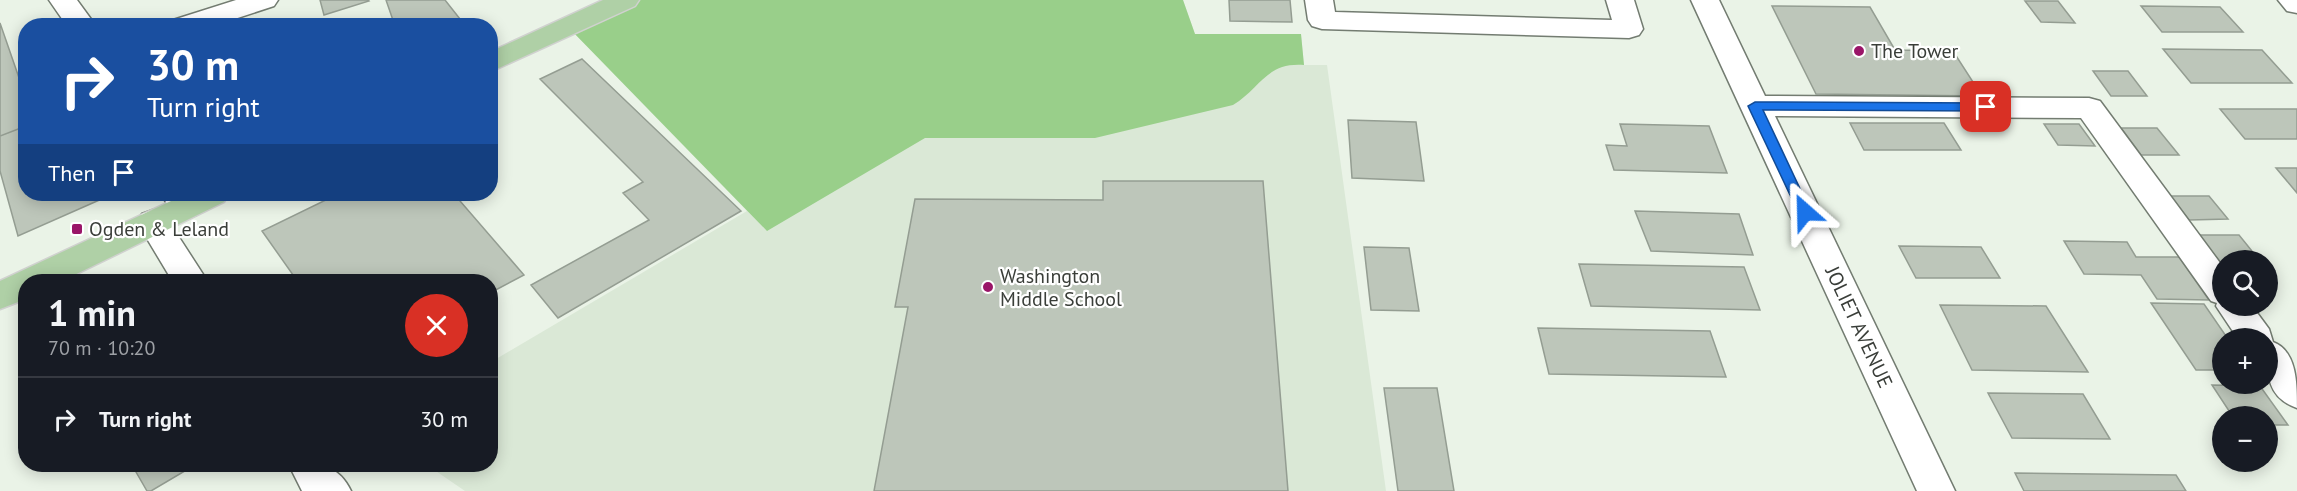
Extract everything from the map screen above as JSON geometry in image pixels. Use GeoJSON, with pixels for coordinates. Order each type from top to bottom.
{"type":"FeatureCollection","features":[{"type":"Feature","properties":{"kind":"main road"},"geometry":{"type":"LineString","coordinates":[[498,59],[625,0]]}},
{"type":"Feature","properties":{"kind":"main road"},"geometry":{"type":"LineString","coordinates":[[46,274],[153,222],[187,201]]}},
{"type":"Feature","properties":{"kind":"main road"},"geometry":{"type":"LineString","coordinates":[[0,296],[18,287]]}},
{"type":"Feature","properties":{"kind":"street"},"geometry":{"type":"LineString","coordinates":[[63,0],[76,18]]}},
{"type":"Feature","properties":{"kind":"street"},"geometry":{"type":"LineString","coordinates":[[183,16],[264,0]]}},
{"type":"Feature","properties":{"kind":"street"},"geometry":{"type":"LineString","coordinates":[[1319,0],[1322,20],[1629,29],[1620,0]]}},
{"type":"Feature","properties":{"kind":"street","name":"JOLIET AVENUE"},"geometry":{"type":"LineString","coordinates":[[1705,0],[1936,491]]}},
{"type":"Feature","properties":{"kind":"street"},"geometry":{"type":"LineString","coordinates":[[2292,0],[2297,5]]}},
{"type":"Feature","properties":{"kind":"street"},"geometry":{"type":"LineString","coordinates":[[1755,106],[2089,108],[2212,277]]}},
{"type":"Feature","properties":{"kind":"street"},"geometry":{"type":"LineString","coordinates":[[153,222],[187,274]]}},
{"type":"Feature","properties":{"kind":"street"},"geometry":{"type":"LineString","coordinates":[[2278,367],[2297,393]]}},
{"type":"Feature","properties":{"kind":"street"},"geometry":{"type":"LineString","coordinates":[[312,472],[317,481],[332,491]]}},
{"type":"Feature","properties":{"kind":"shaded area","name":"Washington Middle School"},"geometry":{"type":"Polygon","coordinates":[[[1183,0],[1195,34],[1301,34],[1304,65],[1327,65],[1386,491],[465,491],[437,472],[498,472],[498,358],[747,211],[571,30],[1183,0]]]}},
{"type":"Feature","properties":{"kind":"green space"},"geometry":{"type":"Polygon","coordinates":[[[635,0],[1183,0],[1195,34],[1301,34],[1304,65],[1291,65],[1272,72],[1233,105],[1095,138],[925,138],[767,231],[571,30],[635,0]]]}},
{"type":"Feature","properties":{"kind":"building"},"geometry":{"type":"Polygon","coordinates":[[[320,0],[368,0],[369,1],[324,15],[320,0]]]}},
{"type":"Feature","properties":{"kind":"building"},"geometry":{"type":"Polygon","coordinates":[[[386,0],[445,0],[459,18],[392,18],[386,0]]]}},
{"type":"Feature","properties":{"kind":"building"},"geometry":{"type":"Polygon","coordinates":[[[1229,0],[1290,0],[1292,22],[1230,21],[1229,0]]]}},
{"type":"Feature","properties":{"kind":"building"},"geometry":{"type":"Polygon","coordinates":[[[2025,1],[2058,1],[2075,23],[2041,22],[2025,1]]]}},
{"type":"Feature","properties":{"kind":"building","name":"The Tower"},"geometry":{"type":"Polygon","coordinates":[[[1772,6],[1870,7],[1895,50],[1953,51],[1982,96],[1816,94],[1772,6]]]}},
{"type":"Feature","properties":{"kind":"building"},"geometry":{"type":"Polygon","coordinates":[[[2141,6],[2220,7],[2243,32],[2162,32],[2141,6]]]}},
{"type":"Feature","properties":{"kind":"building"},"geometry":{"type":"Polygon","coordinates":[[[0,23],[18,75],[18,129],[0,136],[0,23]]]}},
{"type":"Feature","properties":{"kind":"building"},"geometry":{"type":"Polygon","coordinates":[[[2163,49],[2262,50],[2292,83],[2191,83],[2163,49]]]}},
{"type":"Feature","properties":{"kind":"building"},"geometry":{"type":"Polygon","coordinates":[[[582,59],[741,211],[558,318],[531,285],[649,220],[623,193],[643,182],[540,79],[582,59]]]}},
{"type":"Feature","properties":{"kind":"building"},"geometry":{"type":"Polygon","coordinates":[[[2093,71],[2128,71],[2147,96],[2111,96],[2093,71]]]}},
{"type":"Feature","properties":{"kind":"building"},"geometry":{"type":"Polygon","coordinates":[[[2220,109],[2297,109],[2297,139],[2245,139],[2220,109]]]}},
{"type":"Feature","properties":{"kind":"building"},"geometry":{"type":"Polygon","coordinates":[[[1348,120],[1416,122],[1424,181],[1352,178],[1348,120]]]}},
{"type":"Feature","properties":{"kind":"building"},"geometry":{"type":"Polygon","coordinates":[[[1850,123],[1944,123],[1961,150],[1864,150],[1850,123]]]}},
{"type":"Feature","properties":{"kind":"building"},"geometry":{"type":"Polygon","coordinates":[[[1620,124],[1709,126],[1727,173],[1614,170],[1606,145],[1627,146],[1620,124]]]}},
{"type":"Feature","properties":{"kind":"building"},"geometry":{"type":"Polygon","coordinates":[[[2044,124],[2079,124],[2095,146],[2058,145],[2044,124]]]}},
{"type":"Feature","properties":{"kind":"building"},"geometry":{"type":"Polygon","coordinates":[[[2121,128],[2157,128],[2179,155],[2141,155],[2121,128]]]}},
{"type":"Feature","properties":{"kind":"building"},"geometry":{"type":"Polygon","coordinates":[[[18,129],[18,201],[97,201],[18,236],[0,171],[0,136],[18,129]]]}},
{"type":"Feature","properties":{"kind":"building"},"geometry":{"type":"Polygon","coordinates":[[[2276,168],[2297,168],[2297,193],[2276,168]]]}},
{"type":"Feature","properties":{"kind":"building"},"geometry":{"type":"Polygon","coordinates":[[[1103,181],[1263,181],[1288,491],[874,491],[908,307],[895,307],[915,199],[1103,200],[1103,181]]]}},
{"type":"Feature","properties":{"kind":"building"},"geometry":{"type":"Polygon","coordinates":[[[2170,196],[2209,196],[2228,219],[2189,220],[2170,196]]]}},
{"type":"Feature","properties":{"kind":"building"},"geometry":{"type":"Polygon","coordinates":[[[324,201],[460,201],[524,275],[498,289],[498,274],[292,274],[262,231],[324,201]]]}},
{"type":"Feature","properties":{"kind":"building"},"geometry":{"type":"Polygon","coordinates":[[[1635,211],[1739,214],[1753,255],[1651,251],[1635,211]]]}},
{"type":"Feature","properties":{"kind":"building"},"geometry":{"type":"Polygon","coordinates":[[[2199,235],[2239,235],[2251,250],[2212,250],[2212,252],[2199,235]]]}},
{"type":"Feature","properties":{"kind":"building"},"geometry":{"type":"Polygon","coordinates":[[[2064,241],[2127,242],[2136,257],[2179,257],[2209,300],[2157,299],[2141,275],[2084,274],[2064,241]]]}},
{"type":"Feature","properties":{"kind":"building"},"geometry":{"type":"Polygon","coordinates":[[[1899,246],[1981,247],[2000,278],[1916,278],[1899,246]]]}},
{"type":"Feature","properties":{"kind":"building"},"geometry":{"type":"Polygon","coordinates":[[[1364,247],[1409,248],[1419,311],[1371,310],[1364,247]]]}},
{"type":"Feature","properties":{"kind":"building"},"geometry":{"type":"Polygon","coordinates":[[[1579,264],[1744,267],[1760,310],[1591,306],[1579,264]]]}},
{"type":"Feature","properties":{"kind":"building"},"geometry":{"type":"Polygon","coordinates":[[[2151,303],[2204,304],[2220,328],[2212,328],[2212,370],[2196,370],[2151,303]]]}},
{"type":"Feature","properties":{"kind":"building"},"geometry":{"type":"Polygon","coordinates":[[[1940,305],[2046,306],[2088,372],[1972,370],[1940,305]]]}},
{"type":"Feature","properties":{"kind":"building"},"geometry":{"type":"Polygon","coordinates":[[[1538,328],[1710,331],[1726,377],[1549,374],[1538,328]]]}},
{"type":"Feature","properties":{"kind":"building"},"geometry":{"type":"Polygon","coordinates":[[[1384,388],[1437,388],[1454,491],[1398,491],[1384,388]]]}},
{"type":"Feature","properties":{"kind":"building"},"geometry":{"type":"Polygon","coordinates":[[[1988,393],[2083,394],[2110,439],[2012,438],[1988,393]]]}},
{"type":"Feature","properties":{"kind":"building"},"geometry":{"type":"Polygon","coordinates":[[[2218,394],[2266,394],[2274,406],[2226,406],[2218,394]]]}},
{"type":"Feature","properties":{"kind":"building"},"geometry":{"type":"Polygon","coordinates":[[[2278,411],[2288,425],[2278,425],[2278,411]]]}},
{"type":"Feature","properties":{"kind":"building"},"geometry":{"type":"Polygon","coordinates":[[[136,472],[183,472],[151,491],[147,491],[136,472]]]}},
{"type":"Feature","properties":{"kind":"building"},"geometry":{"type":"Polygon","coordinates":[[[2015,473],[2176,475],[2186,491],[2024,491],[2015,473]]]}},
{"type":"Feature","properties":{"kind":"place","name":"The Tower"},"geometry":{"type":"Point","coordinates":[1859,51]}},
{"type":"Feature","properties":{"kind":"place","name":"Ogden & Leland"},"geometry":{"type":"Point","coordinates":[77,229]}},
{"type":"Feature","properties":{"kind":"place","name":"Washington Middle School"},"geometry":{"type":"Point","coordinates":[988,287]}},
{"type":"Feature","properties":{"kind":"route"},"geometry":{"type":"LineString","coordinates":[[1805,212],[1755,106],[1986,107]]}}]}
